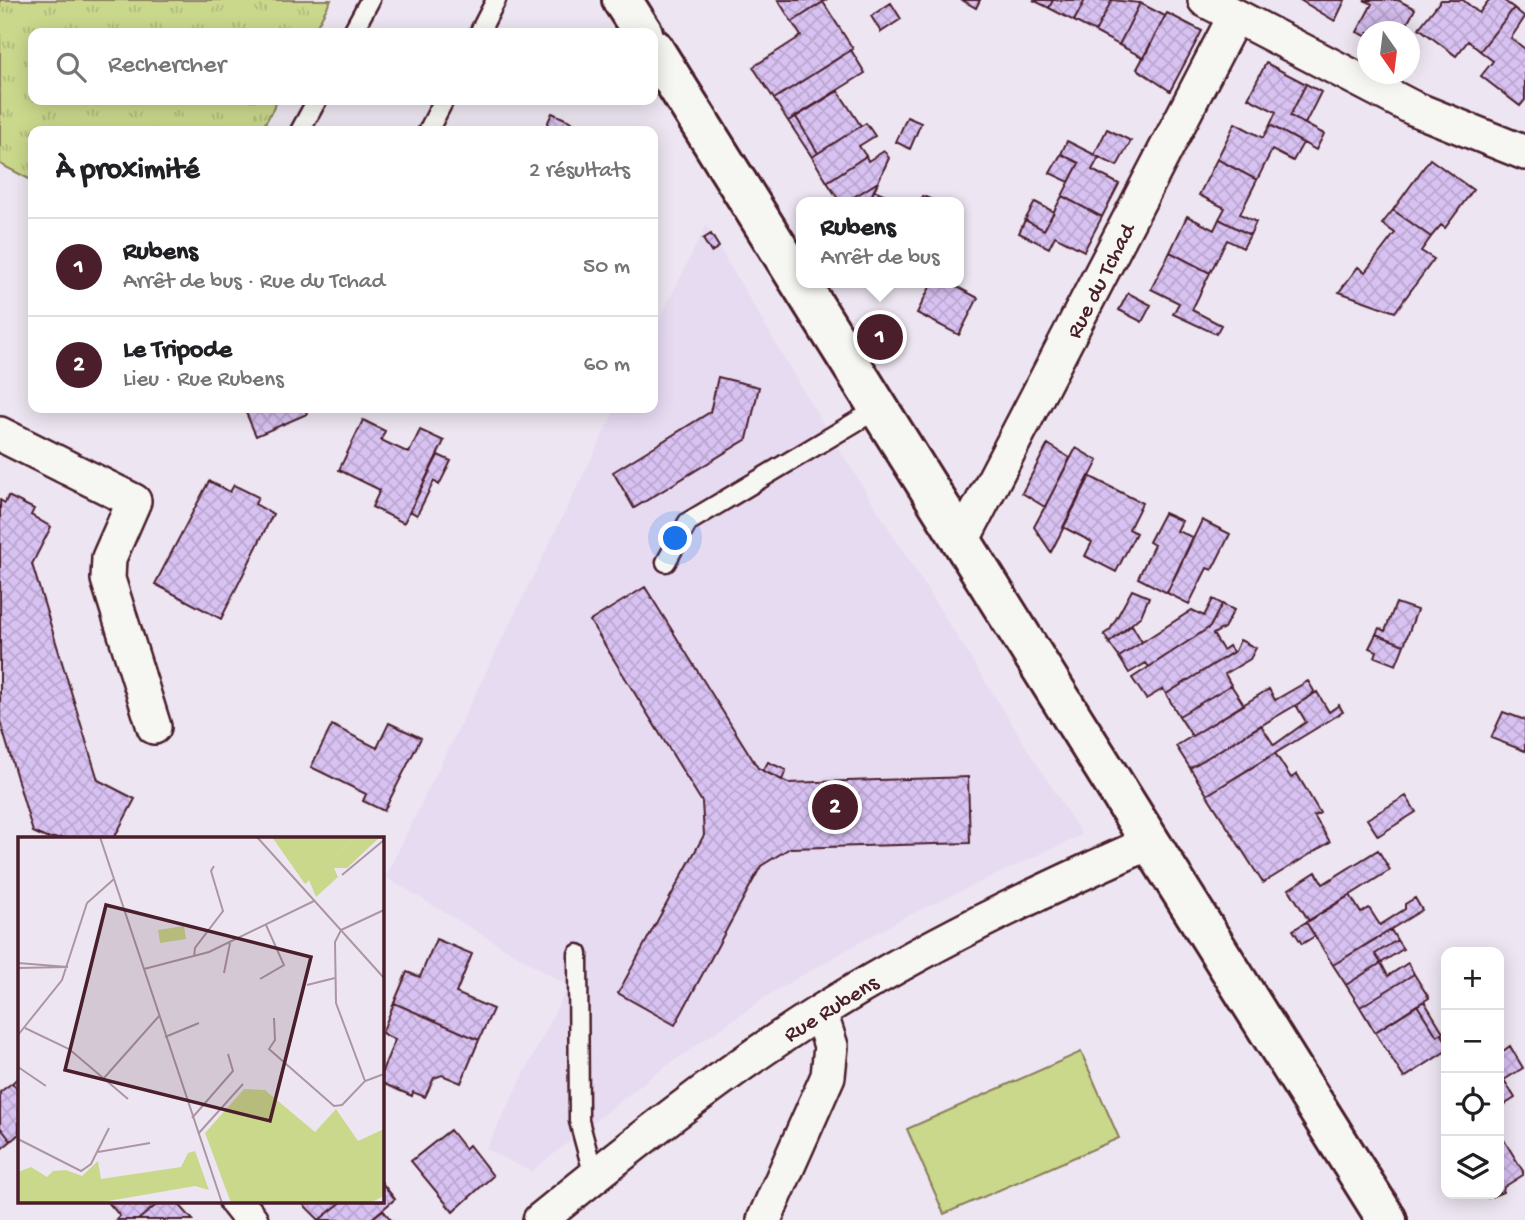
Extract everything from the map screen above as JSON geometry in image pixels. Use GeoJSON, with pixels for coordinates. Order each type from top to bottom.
{"type":"FeatureCollection","features":[{"type":"Feature","properties":{"kind":"main road"},"geometry":{"type":"LineString","coordinates":[[622,0],[640,28]]}},
{"type":"Feature","properties":{"kind":"main road"},"geometry":{"type":"LineString","coordinates":[[658,56],[796,276]]}},
{"type":"Feature","properties":{"kind":"main road"},"geometry":{"type":"LineString","coordinates":[[804,288],[1387,1220]]}},
{"type":"Feature","properties":{"kind":"street"},"geometry":{"type":"LineString","coordinates":[[1205,0],[1413,108],[1525,153]]}},
{"type":"Feature","properties":{"kind":"street","name":"Rue du Tchad"},"geometry":{"type":"LineString","coordinates":[[961,543],[1236,16]]}},
{"type":"Feature","properties":{"kind":"street"},"geometry":{"type":"LineString","coordinates":[[0,434],[134,501],[109,558],[108,579],[154,727]]}},
{"type":"Feature","properties":{"kind":"street","name":"Rue Rubens"},"geometry":{"type":"LineString","coordinates":[[540,1220],[721,1078],[820,1012],[986,918],[1149,843]]}},
{"type":"Feature","properties":{"kind":"street"},"geometry":{"type":"LineString","coordinates":[[764,1220],[828,1076],[831,1046],[820,1012]]}},
{"type":"Feature","properties":{"kind":"street"},"geometry":{"type":"LineString","coordinates":[[237,1202],[251,1220]]}},
{"type":"Feature","properties":{"kind":"lane"},"geometry":{"type":"LineString","coordinates":[[355,28],[370,0]]}},
{"type":"Feature","properties":{"kind":"lane"},"geometry":{"type":"LineString","coordinates":[[482,28],[496,0]]}},
{"type":"Feature","properties":{"kind":"lane"},"geometry":{"type":"LineString","coordinates":[[303,126],[314,105]]}},
{"type":"Feature","properties":{"kind":"lane"},"geometry":{"type":"LineString","coordinates":[[431,126],[441,105]]}},
{"type":"Feature","properties":{"kind":"lane"},"geometry":{"type":"LineString","coordinates":[[666,562],[688,522],[879,408]]}},
{"type":"Feature","properties":{"kind":"lane"},"geometry":{"type":"LineString","coordinates":[[578,954],[579,1121],[594,1176]]}},
{"type":"Feature","properties":{"kind":"shaded area"},"geometry":{"type":"Polygon","coordinates":[[[706,225],[711,234],[703,240],[710,251],[719,247],[819,417],[1082,835],[901,919],[775,991],[651,1077],[531,1172],[486,1149],[568,986],[385,877],[614,413],[658,413],[658,323],[706,225]]]}},
{"type":"Feature","properties":{"kind":"green space"},"geometry":{"type":"Polygon","coordinates":[[[0,0],[331,0],[316,28],[28,28],[28,105],[275,105],[264,126],[28,126],[28,178],[0,164],[0,0]]]}},
{"type":"Feature","properties":{"kind":"green space"},"geometry":{"type":"Polygon","coordinates":[[[1081,1052],[1119,1138],[944,1214],[907,1129],[1081,1052]]]}},
{"type":"Feature","properties":{"kind":"building"},"geometry":{"type":"Polygon","coordinates":[[[778,0],[826,0],[792,22],[778,0]]]}},
{"type":"Feature","properties":{"kind":"building"},"geometry":{"type":"Polygon","coordinates":[[[962,0],[980,0],[976,8],[962,0]]]}},
{"type":"Feature","properties":{"kind":"building"},"geometry":{"type":"Polygon","coordinates":[[[1033,0],[1053,0],[1049,8],[1033,0]]]}},
{"type":"Feature","properties":{"kind":"building"},"geometry":{"type":"Polygon","coordinates":[[[1053,0],[1085,0],[1074,21],[1049,8],[1053,0]]]}},
{"type":"Feature","properties":{"kind":"building"},"geometry":{"type":"Polygon","coordinates":[[[1085,0],[1112,0],[1095,32],[1074,21],[1085,0]]]}},
{"type":"Feature","properties":{"kind":"building"},"geometry":{"type":"Polygon","coordinates":[[[1112,0],[1140,3],[1119,45],[1095,32],[1112,0]]]}},
{"type":"Feature","properties":{"kind":"building"},"geometry":{"type":"Polygon","coordinates":[[[1300,0],[1345,0],[1335,21],[1300,0]]]}},
{"type":"Feature","properties":{"kind":"building"},"geometry":{"type":"Polygon","coordinates":[[[1364,0],[1398,0],[1415,9],[1409,21],[1363,21],[1372,4],[1364,0]]]}},
{"type":"Feature","properties":{"kind":"building"},"geometry":{"type":"Polygon","coordinates":[[[1441,0],[1463,0],[1479,13],[1489,0],[1503,0],[1514,8],[1480,51],[1468,41],[1456,56],[1420,27],[1441,0]]]}},
{"type":"Feature","properties":{"kind":"building"},"geometry":{"type":"Polygon","coordinates":[[[823,2],[853,49],[774,99],[753,67],[801,36],[792,22],[823,2]]]}},
{"type":"Feature","properties":{"kind":"building"},"geometry":{"type":"Polygon","coordinates":[[[891,3],[901,19],[881,32],[871,16],[891,3]]]}},
{"type":"Feature","properties":{"kind":"building"},"geometry":{"type":"Polygon","coordinates":[[[1140,3],[1165,16],[1144,58],[1119,45],[1140,3]]]}},
{"type":"Feature","properties":{"kind":"building"},"geometry":{"type":"Polygon","coordinates":[[[1514,8],[1525,17],[1511,38],[1525,49],[1525,100],[1520,106],[1481,76],[1493,61],[1480,51],[1514,8]]]}},
{"type":"Feature","properties":{"kind":"building"},"geometry":{"type":"Polygon","coordinates":[[[1167,13],[1202,31],[1170,91],[1137,69],[1167,13]]]}},
{"type":"Feature","properties":{"kind":"building"},"geometry":{"type":"Polygon","coordinates":[[[851,50],[865,73],[788,121],[774,99],[851,50]]]}},
{"type":"Feature","properties":{"kind":"building"},"geometry":{"type":"Polygon","coordinates":[[[1266,63],[1306,84],[1290,116],[1324,134],[1316,150],[1270,125],[1276,112],[1248,98],[1266,63]]]}},
{"type":"Feature","properties":{"kind":"building"},"geometry":{"type":"Polygon","coordinates":[[[1306,84],[1321,92],[1305,124],[1290,116],[1306,84]]]}},
{"type":"Feature","properties":{"kind":"building"},"geometry":{"type":"Polygon","coordinates":[[[838,91],[861,126],[818,153],[796,117],[838,91]]]}},
{"type":"Feature","properties":{"kind":"building"},"geometry":{"type":"Polygon","coordinates":[[[552,113],[572,122],[570,126],[546,126],[552,113]]]}},
{"type":"Feature","properties":{"kind":"building"},"geometry":{"type":"Polygon","coordinates":[[[796,117],[818,153],[812,157],[788,121],[796,117]]]}},
{"type":"Feature","properties":{"kind":"building"},"geometry":{"type":"Polygon","coordinates":[[[907,117],[921,123],[910,149],[896,142],[907,117]]]}},
{"type":"Feature","properties":{"kind":"building"},"geometry":{"type":"Polygon","coordinates":[[[866,123],[875,136],[859,146],[866,156],[827,182],[812,157],[866,123]]]}},
{"type":"Feature","properties":{"kind":"building"},"geometry":{"type":"Polygon","coordinates":[[[1235,123],[1263,138],[1270,125],[1303,143],[1293,161],[1272,150],[1257,180],[1217,159],[1235,123]]]}},
{"type":"Feature","properties":{"kind":"building"},"geometry":{"type":"Polygon","coordinates":[[[1107,129],[1131,141],[1117,166],[1094,155],[1107,129]]]}},
{"type":"Feature","properties":{"kind":"building"},"geometry":{"type":"Polygon","coordinates":[[[1067,141],[1099,157],[1092,170],[1119,184],[1102,217],[1062,196],[1079,163],[1061,154],[1067,141]]]}},
{"type":"Feature","properties":{"kind":"building"},"geometry":{"type":"Polygon","coordinates":[[[884,151],[889,158],[878,182],[854,197],[837,197],[827,182],[866,156],[868,161],[884,151]]]}},
{"type":"Feature","properties":{"kind":"building"},"geometry":{"type":"Polygon","coordinates":[[[1061,154],[1079,163],[1069,182],[1050,173],[1061,154]]]}},
{"type":"Feature","properties":{"kind":"building"},"geometry":{"type":"Polygon","coordinates":[[[1217,159],[1257,180],[1240,214],[1256,222],[1250,235],[1219,219],[1225,208],[1199,195],[1217,159]]]}},
{"type":"Feature","properties":{"kind":"building"},"geometry":{"type":"Polygon","coordinates":[[[1430,159],[1473,190],[1445,228],[1441,225],[1431,237],[1393,210],[1430,159]]]}},
{"type":"Feature","properties":{"kind":"building"},"geometry":{"type":"Polygon","coordinates":[[[878,182],[871,197],[854,197],[878,182]]]}},
{"type":"Feature","properties":{"kind":"building"},"geometry":{"type":"Polygon","coordinates":[[[874,190],[890,197],[871,197],[874,190]]]}},
{"type":"Feature","properties":{"kind":"building"},"geometry":{"type":"Polygon","coordinates":[[[1062,196],[1102,217],[1084,251],[1055,236],[1049,248],[1019,233],[1025,220],[1044,230],[1062,196]]]}},
{"type":"Feature","properties":{"kind":"building"},"geometry":{"type":"Polygon","coordinates":[[[1035,202],[1054,212],[1044,230],[1025,220],[1035,202]]]}},
{"type":"Feature","properties":{"kind":"building"},"geometry":{"type":"Polygon","coordinates":[[[1393,210],[1431,237],[1421,251],[1434,259],[1395,312],[1339,292],[1358,267],[1365,272],[1395,233],[1382,224],[1393,210]]]}},
{"type":"Feature","properties":{"kind":"building"},"geometry":{"type":"Polygon","coordinates":[[[1187,216],[1214,230],[1219,219],[1250,235],[1243,248],[1227,240],[1210,273],[1170,252],[1187,216]]]}},
{"type":"Feature","properties":{"kind":"building"},"geometry":{"type":"Polygon","coordinates":[[[711,234],[719,247],[711,252],[703,239],[711,234]]]}},
{"type":"Feature","properties":{"kind":"building"},"geometry":{"type":"Polygon","coordinates":[[[1170,252],[1210,273],[1192,310],[1221,325],[1216,334],[1173,314],[1179,303],[1151,289],[1170,252]]]}},
{"type":"Feature","properties":{"kind":"building"},"geometry":{"type":"Polygon","coordinates":[[[930,288],[959,288],[978,298],[959,335],[917,313],[930,288]]]}},
{"type":"Feature","properties":{"kind":"building"},"geometry":{"type":"Polygon","coordinates":[[[1128,293],[1151,305],[1142,322],[1119,310],[1128,293]]]}},
{"type":"Feature","properties":{"kind":"building"},"geometry":{"type":"Polygon","coordinates":[[[718,377],[759,387],[747,439],[634,508],[613,472],[710,412],[718,377]]]}},
{"type":"Feature","properties":{"kind":"building"},"geometry":{"type":"Polygon","coordinates":[[[246,413],[307,413],[307,414],[256,436],[246,413]]]}},
{"type":"Feature","properties":{"kind":"building"},"geometry":{"type":"Polygon","coordinates":[[[363,420],[385,431],[381,440],[409,453],[420,430],[444,441],[404,523],[372,507],[380,490],[339,470],[363,420]]]}},
{"type":"Feature","properties":{"kind":"building"},"geometry":{"type":"Polygon","coordinates":[[[1048,444],[1070,458],[1045,507],[1022,493],[1048,444]]]}},
{"type":"Feature","properties":{"kind":"building"},"geometry":{"type":"Polygon","coordinates":[[[1076,448],[1098,461],[1051,552],[1034,527],[1076,448]]]}},
{"type":"Feature","properties":{"kind":"building"},"geometry":{"type":"Polygon","coordinates":[[[438,455],[451,461],[439,485],[434,481],[417,515],[410,511],[438,455]]]}},
{"type":"Feature","properties":{"kind":"building"},"geometry":{"type":"Polygon","coordinates":[[[1089,476],[1142,503],[1129,529],[1136,533],[1116,572],[1085,556],[1092,542],[1063,527],[1089,476]]]}},
{"type":"Feature","properties":{"kind":"building"},"geometry":{"type":"Polygon","coordinates":[[[209,481],[230,492],[234,485],[258,497],[255,504],[273,514],[221,619],[155,584],[209,481]]]}},
{"type":"Feature","properties":{"kind":"building"},"geometry":{"type":"Polygon","coordinates":[[[8,496],[34,509],[31,515],[51,527],[32,564],[98,780],[135,799],[115,837],[44,837],[33,832],[0,721],[0,500],[5,503],[8,496]]]}},
{"type":"Feature","properties":{"kind":"building"},"geometry":{"type":"Polygon","coordinates":[[[1164,513],[1182,521],[1177,531],[1193,537],[1167,593],[1138,578],[1154,545],[1149,542],[1164,513]]]}},
{"type":"Feature","properties":{"kind":"building"},"geometry":{"type":"Polygon","coordinates":[[[1202,520],[1230,534],[1212,570],[1207,568],[1189,604],[1167,593],[1202,520]]]}},
{"type":"Feature","properties":{"kind":"building"},"geometry":{"type":"Polygon","coordinates":[[[645,587],[758,768],[788,783],[968,777],[970,843],[790,848],[761,866],[675,1025],[618,993],[704,835],[702,802],[590,621],[645,587]]]}},
{"type":"Feature","properties":{"kind":"building"},"geometry":{"type":"Polygon","coordinates":[[[1132,590],[1149,597],[1141,616],[1109,643],[1104,634],[1110,630],[1132,590]]]}},
{"type":"Feature","properties":{"kind":"building"},"geometry":{"type":"Polygon","coordinates":[[[1213,599],[1222,604],[1210,627],[1149,667],[1146,663],[1129,673],[1119,657],[1192,610],[1204,616],[1213,599]]]}},
{"type":"Feature","properties":{"kind":"building"},"geometry":{"type":"Polygon","coordinates":[[[1396,603],[1417,610],[1404,645],[1376,634],[1379,628],[1385,631],[1396,603]]]}},
{"type":"Feature","properties":{"kind":"building"},"geometry":{"type":"Polygon","coordinates":[[[1222,604],[1234,610],[1224,628],[1213,634],[1223,650],[1229,646],[1233,652],[1166,694],[1163,689],[1146,699],[1132,678],[1210,627],[1222,604]]]}},
{"type":"Feature","properties":{"kind":"building"},"geometry":{"type":"Polygon","coordinates":[[[1132,625],[1142,642],[1119,657],[1109,643],[1132,625]]]}},
{"type":"Feature","properties":{"kind":"building"},"geometry":{"type":"Polygon","coordinates":[[[1376,634],[1404,645],[1396,665],[1375,657],[1377,651],[1369,648],[1376,634]]]}},
{"type":"Feature","properties":{"kind":"building"},"geometry":{"type":"Polygon","coordinates":[[[1240,640],[1256,648],[1250,659],[1225,674],[1231,685],[1179,716],[1166,694],[1235,651],[1240,640]]]}},
{"type":"Feature","properties":{"kind":"building"},"geometry":{"type":"Polygon","coordinates":[[[1308,681],[1314,691],[1311,696],[1190,768],[1176,746],[1269,689],[1275,700],[1308,681]]]}},
{"type":"Feature","properties":{"kind":"building"},"geometry":{"type":"Polygon","coordinates":[[[1231,685],[1244,705],[1192,736],[1179,716],[1231,685]]]}},
{"type":"Feature","properties":{"kind":"building"},"geometry":{"type":"Polygon","coordinates":[[[1317,692],[1329,712],[1339,705],[1343,712],[1207,795],[1190,768],[1261,725],[1274,745],[1306,722],[1296,705],[1317,692]]]}},
{"type":"Feature","properties":{"kind":"building"},"geometry":{"type":"Polygon","coordinates":[[[1503,712],[1525,720],[1525,751],[1491,738],[1503,712]]]}},
{"type":"Feature","properties":{"kind":"building"},"geometry":{"type":"Polygon","coordinates":[[[389,723],[421,738],[384,811],[363,801],[366,794],[311,767],[332,725],[377,748],[389,723]]]}},
{"type":"Feature","properties":{"kind":"building"},"geometry":{"type":"Polygon","coordinates":[[[1275,753],[1291,778],[1297,774],[1320,813],[1314,816],[1330,842],[1263,883],[1207,795],[1275,753]]]}},
{"type":"Feature","properties":{"kind":"building"},"geometry":{"type":"Polygon","coordinates":[[[768,762],[786,770],[782,780],[763,771],[768,762]]]}},
{"type":"Feature","properties":{"kind":"building"},"geometry":{"type":"Polygon","coordinates":[[[1406,796],[1416,812],[1378,836],[1367,819],[1406,796]]]}},
{"type":"Feature","properties":{"kind":"building"},"geometry":{"type":"Polygon","coordinates":[[[1378,850],[1390,870],[1309,921],[1289,889],[1316,872],[1323,884],[1378,850]]]}},
{"type":"Feature","properties":{"kind":"building"},"geometry":{"type":"Polygon","coordinates":[[[1350,895],[1361,913],[1369,908],[1380,925],[1405,909],[1405,904],[1415,898],[1422,910],[1333,965],[1306,922],[1350,895]]]}},
{"type":"Feature","properties":{"kind":"building"},"geometry":{"type":"Polygon","coordinates":[[[1306,922],[1315,936],[1302,944],[1293,930],[1306,922]]]}},
{"type":"Feature","properties":{"kind":"building"},"geometry":{"type":"Polygon","coordinates":[[[1391,930],[1397,940],[1375,954],[1381,963],[1346,985],[1333,965],[1391,930]]]}},
{"type":"Feature","properties":{"kind":"building"},"geometry":{"type":"Polygon","coordinates":[[[436,939],[472,954],[456,993],[493,1009],[479,1040],[394,1003],[407,972],[420,977],[436,939]]]}},
{"type":"Feature","properties":{"kind":"building"},"geometry":{"type":"Polygon","coordinates":[[[1397,940],[1403,949],[1381,963],[1375,954],[1397,940]]]}},
{"type":"Feature","properties":{"kind":"building"},"geometry":{"type":"Polygon","coordinates":[[[1381,963],[1388,976],[1408,963],[1414,974],[1360,1007],[1346,985],[1381,963]]]}},
{"type":"Feature","properties":{"kind":"building"},"geometry":{"type":"Polygon","coordinates":[[[1414,974],[1429,998],[1375,1032],[1360,1007],[1414,974]]]}},
{"type":"Feature","properties":{"kind":"building"},"geometry":{"type":"Polygon","coordinates":[[[1424,1001],[1441,1029],[1441,1033],[1437,1036],[1417,1005],[1424,1001]]]}},
{"type":"Feature","properties":{"kind":"building"},"geometry":{"type":"Polygon","coordinates":[[[394,1003],[479,1040],[461,1083],[442,1075],[434,1078],[425,1097],[413,1092],[412,1096],[383,1083],[383,1069],[395,1040],[383,1034],[394,1003]]]}},
{"type":"Feature","properties":{"kind":"building"},"geometry":{"type":"Polygon","coordinates":[[[1417,1005],[1437,1036],[1441,1033],[1441,1054],[1404,1078],[1375,1032],[1417,1005]]]}},
{"type":"Feature","properties":{"kind":"building"},"geometry":{"type":"Polygon","coordinates":[[[1510,1046],[1523,1068],[1504,1080],[1504,1073],[1504,1050],[1510,1046]]]}},
{"type":"Feature","properties":{"kind":"building"},"geometry":{"type":"Polygon","coordinates":[[[18,1078],[18,1090],[12,1083],[18,1078]]]}},
{"type":"Feature","properties":{"kind":"building"},"geometry":{"type":"Polygon","coordinates":[[[1504,1080],[1515,1098],[1504,1105],[1504,1080]]]}},
{"type":"Feature","properties":{"kind":"building"},"geometry":{"type":"Polygon","coordinates":[[[12,1083],[18,1090],[18,1135],[11,1141],[0,1127],[0,1092],[12,1083]]]}},
{"type":"Feature","properties":{"kind":"building"},"geometry":{"type":"Polygon","coordinates":[[[0,1127],[11,1141],[0,1150],[0,1127]]]}},
{"type":"Feature","properties":{"kind":"building"},"geometry":{"type":"Polygon","coordinates":[[[450,1130],[465,1149],[469,1145],[493,1176],[453,1212],[411,1161],[450,1130]]]}},
{"type":"Feature","properties":{"kind":"building"},"geometry":{"type":"Polygon","coordinates":[[[1504,1140],[1523,1171],[1523,1175],[1504,1187],[1504,1140]]]}},
{"type":"Feature","properties":{"kind":"building"},"geometry":{"type":"Polygon","coordinates":[[[383,1184],[395,1199],[370,1220],[319,1220],[342,1202],[383,1202],[383,1184]]]}},
{"type":"Feature","properties":{"kind":"building"},"geometry":{"type":"Polygon","coordinates":[[[108,1202],[160,1202],[138,1220],[116,1220],[120,1216],[108,1202]]]}},
{"type":"Feature","properties":{"kind":"building"},"geometry":{"type":"Polygon","coordinates":[[[160,1202],[177,1202],[193,1220],[138,1220],[160,1202]]]}},
{"type":"Feature","properties":{"kind":"building"},"geometry":{"type":"Polygon","coordinates":[[[301,1202],[342,1202],[319,1220],[301,1202]]]}},
{"type":"Feature","properties":{"kind":"building"},"geometry":{"type":"Polygon","coordinates":[[[383,1210],[391,1220],[370,1220],[383,1210]]]}},
{"type":"Feature","properties":{"kind":"place","name":"Rubens"},"geometry":{"type":"Point","coordinates":[880,337]}},
{"type":"Feature","properties":{"kind":"place","name":"Le Tripode"},"geometry":{"type":"Point","coordinates":[835,807]}}]}
